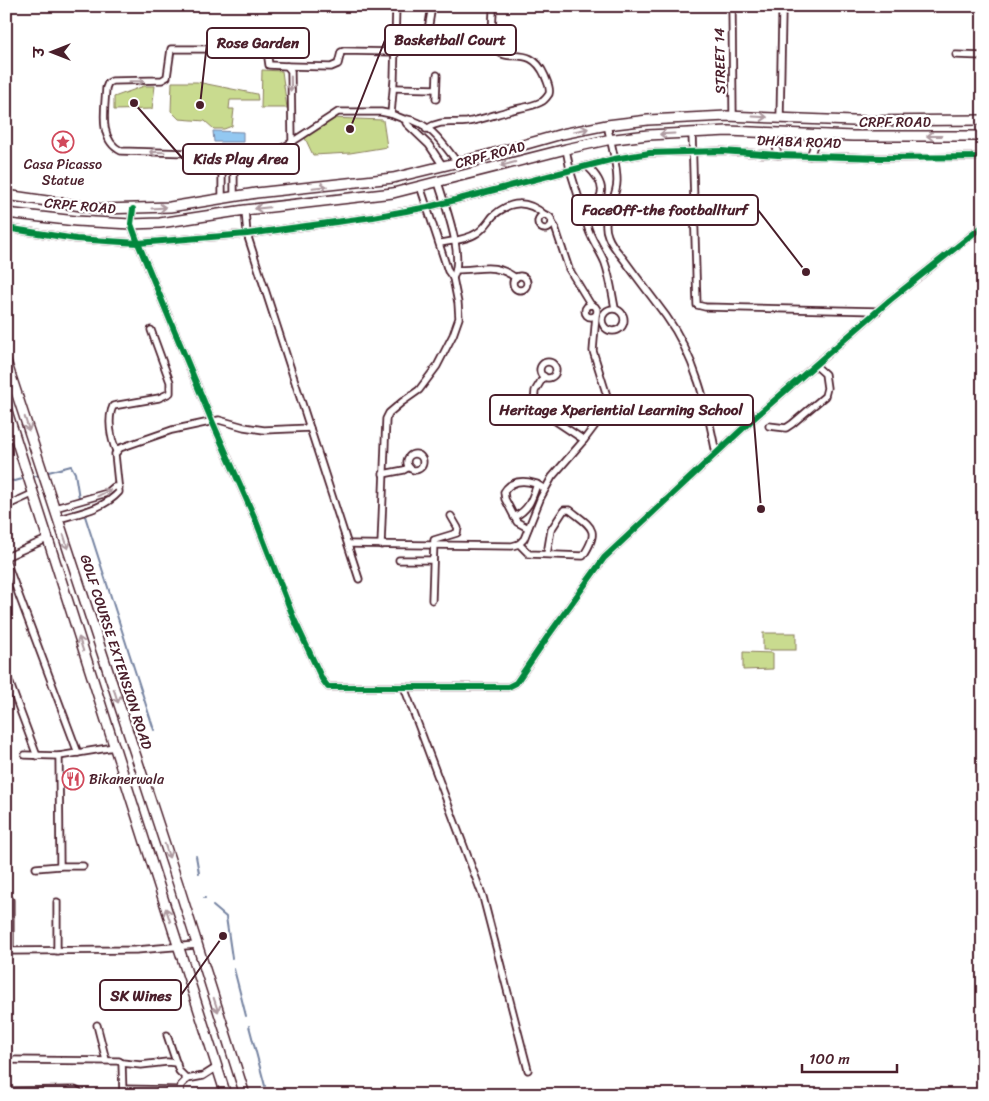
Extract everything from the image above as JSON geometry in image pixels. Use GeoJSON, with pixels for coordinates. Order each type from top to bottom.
{"type":"FeatureCollection","features":[{"type":"Feature","properties":{"kind":"street"},"geometry":{"type":"LineString","coordinates":[[391,114],[394,88],[396,6]]}},
{"type":"Feature","properties":{"kind":"street"},"geometry":{"type":"LineString","coordinates":[[396,31],[428,30],[432,6]]}},
{"type":"Feature","properties":{"kind":"street"},"geometry":{"type":"LineString","coordinates":[[426,129],[439,122],[466,122],[533,104],[540,102],[548,96],[550,89],[542,71],[534,60],[504,55],[496,49],[494,43],[493,10],[491,6]]}},
{"type":"Feature","properties":{"kind":"street","name":"STREET 14"},"geometry":{"type":"LineString","coordinates":[[732,6],[733,116]]}},
{"type":"Feature","properties":{"kind":"street"},"geometry":{"type":"LineString","coordinates":[[780,118],[782,14]]}},
{"type":"Feature","properties":{"kind":"street"},"geometry":{"type":"LineString","coordinates":[[395,52],[344,51],[341,52],[338,64],[331,67],[269,65],[268,52],[258,49],[171,49],[167,77],[162,80],[112,81],[108,83],[106,88],[105,130],[108,140],[113,147],[121,151],[222,154],[262,153],[274,151],[292,142],[338,112],[374,112],[391,114],[406,120],[410,119],[442,141],[457,162]]}},
{"type":"Feature","properties":{"kind":"street"},"geometry":{"type":"LineString","coordinates":[[956,54],[983,56]]}},
{"type":"Feature","properties":{"kind":"street"},"geometry":{"type":"LineString","coordinates":[[287,66],[290,69],[291,76],[292,142]]}},
{"type":"Feature","properties":{"kind":"street"},"geometry":{"type":"LineString","coordinates":[[436,99],[437,75]]}},
{"type":"Feature","properties":{"kind":"street"},"geometry":{"type":"LineString","coordinates":[[394,88],[436,89]]}},
{"type":"Feature","properties":{"kind":"street"},"geometry":{"type":"LineString","coordinates":[[6,195],[102,209],[170,207],[222,198],[392,178],[553,137],[607,125],[648,120],[733,116],[853,121],[983,120]]}},
{"type":"Feature","properties":{"kind":"street"},"geometry":{"type":"LineString","coordinates":[[406,120],[406,123],[431,148],[443,166]]}},
{"type":"Feature","properties":{"kind":"street"},"geometry":{"type":"LineString","coordinates":[[607,125],[617,182],[616,192],[606,218],[608,236],[667,317],[688,352],[701,390],[716,454]]}},
{"type":"Feature","properties":{"kind":"street","name":"CRPF ROAD"},"geometry":{"type":"LineString","coordinates":[[8,215],[131,224],[160,223],[245,210],[393,193],[562,150],[610,140],[648,135],[728,130],[818,135],[983,136]]}},
{"type":"Feature","properties":{"kind":"street"},"geometry":{"type":"LineString","coordinates":[[692,133],[697,305],[706,308],[878,311]]}},
{"type":"Feature","properties":{"kind":"street"},"geometry":{"type":"LineString","coordinates":[[773,133],[778,155]]}},
{"type":"Feature","properties":{"kind":"street"},"geometry":{"type":"LineString","coordinates":[[810,156],[818,135]]}},
{"type":"Feature","properties":{"kind":"street"},"geometry":{"type":"LineString","coordinates":[[553,137],[562,150],[587,221],[606,267],[615,308],[622,313],[625,321],[620,329],[612,331],[604,326],[602,318],[606,310],[615,308]]}},
{"type":"Feature","properties":{"kind":"street"},"geometry":{"type":"LineString","coordinates":[[431,148],[442,141]]}},
{"type":"Feature","properties":{"kind":"street","name":"DHABA ROAD"},"geometry":{"type":"LineString","coordinates":[[6,228],[76,239],[138,243],[247,234],[428,207],[614,159],[650,153],[722,151],[778,155],[881,158],[983,157]]}},
{"type":"Feature","properties":{"kind":"street"},"geometry":{"type":"LineString","coordinates":[[222,154],[222,198]]}},
{"type":"Feature","properties":{"kind":"street"},"geometry":{"type":"LineString","coordinates":[[234,154],[234,197]]}},
{"type":"Feature","properties":{"kind":"street"},"geometry":{"type":"LineString","coordinates":[[587,166],[599,182],[602,193],[587,221]]}},
{"type":"Feature","properties":{"kind":"street"},"geometry":{"type":"LineString","coordinates":[[438,182],[454,240],[456,270],[453,278]]}},
{"type":"Feature","properties":{"kind":"street"},"geometry":{"type":"LineString","coordinates":[[381,545],[386,419],[389,413],[419,390],[445,352],[457,326],[458,303],[453,278],[448,272],[420,186]]}},
{"type":"Feature","properties":{"kind":"street"},"geometry":{"type":"LineString","coordinates":[[348,544],[512,546],[519,544],[524,539],[545,489],[602,416],[608,401],[593,351],[597,310],[595,306],[591,305],[569,269],[551,218],[530,204],[523,203],[509,206],[494,215],[476,234],[440,243]]}},
{"type":"Feature","properties":{"kind":"street"},"geometry":{"type":"LineString","coordinates":[[133,209],[131,224],[138,243],[256,521],[294,619],[328,687],[508,686],[516,683],[604,558],[815,365],[983,226]]}},
{"type":"Feature","properties":{"kind":"street"},"geometry":{"type":"LineString","coordinates":[[245,210],[247,234],[359,579]]}},
{"type":"Feature","properties":{"kind":"street"},"geometry":{"type":"LineString","coordinates":[[545,215],[541,216],[538,220],[539,227],[546,230],[551,227],[552,223]]}},
{"type":"Feature","properties":{"kind":"street"},"geometry":{"type":"LineString","coordinates":[[456,270],[495,268],[505,270],[516,278]]}},
{"type":"Feature","properties":{"kind":"street"},"geometry":{"type":"LineString","coordinates":[[591,305],[586,308],[586,314],[590,318],[596,315]]}},
{"type":"Feature","properties":{"kind":"street"},"geometry":{"type":"LineString","coordinates":[[59,519],[103,504],[113,499],[119,492],[116,451],[111,436],[113,406],[159,398],[170,393],[170,382],[151,330]]}},
{"type":"Feature","properties":{"kind":"street","name":"GOLF COURSE EXTENSION ROAD"},"geometry":{"type":"LineString","coordinates":[[6,361],[8,374],[59,519],[244,1095]]}},
{"type":"Feature","properties":{"kind":"street"},"geometry":{"type":"LineString","coordinates":[[769,426],[786,428],[824,396],[827,388],[825,374],[815,365]]}},
{"type":"Feature","properties":{"kind":"street"},"geometry":{"type":"LineString","coordinates":[[544,376],[535,391],[534,404],[539,410],[584,440]]}},
{"type":"Feature","properties":{"kind":"street"},"geometry":{"type":"LineString","coordinates":[[6,408],[226,1095]]}},
{"type":"Feature","properties":{"kind":"street"},"geometry":{"type":"LineString","coordinates":[[116,451],[172,430],[212,421],[225,421],[244,428],[264,430],[310,428]]}},
{"type":"Feature","properties":{"kind":"street"},"geometry":{"type":"LineString","coordinates":[[384,474],[404,470],[409,467]]}},
{"type":"Feature","properties":{"kind":"street"},"geometry":{"type":"LineString","coordinates":[[528,528],[517,522],[514,518],[505,499],[504,492],[513,482],[537,484],[545,489]]}},
{"type":"Feature","properties":{"kind":"street"},"geometry":{"type":"LineString","coordinates":[[514,518],[525,511],[530,504],[537,484]]}},
{"type":"Feature","properties":{"kind":"street"},"geometry":{"type":"LineString","coordinates":[[55,508],[107,493],[114,487],[119,487]]}},
{"type":"Feature","properties":{"kind":"street"},"geometry":{"type":"LineString","coordinates":[[6,506],[32,494]]}},
{"type":"Feature","properties":{"kind":"street"},"geometry":{"type":"LineString","coordinates":[[519,544],[529,554],[584,556],[592,543],[593,531],[591,526],[570,510],[564,510],[551,530],[547,554]]}},
{"type":"Feature","properties":{"kind":"street"},"geometry":{"type":"LineString","coordinates":[[432,600],[434,540],[453,536],[457,533],[458,528],[451,516]]}},
{"type":"Feature","properties":{"kind":"street"},"geometry":{"type":"LineString","coordinates":[[47,539],[6,559],[78,753]]}},
{"type":"Feature","properties":{"kind":"street"},"geometry":{"type":"LineString","coordinates":[[399,560],[433,560]]}},
{"type":"Feature","properties":{"kind":"street"},"geometry":{"type":"LineString","coordinates":[[6,673],[37,756]]}},
{"type":"Feature","properties":{"kind":"street"},"geometry":{"type":"LineString","coordinates":[[404,687],[482,897],[528,1070]]}},
{"type":"Feature","properties":{"kind":"street"},"geometry":{"type":"LineString","coordinates":[[25,755],[58,756],[114,747]]}},
{"type":"Feature","properties":{"kind":"street"},"geometry":{"type":"LineString","coordinates":[[58,756],[60,866]]}},
{"type":"Feature","properties":{"kind":"street"},"geometry":{"type":"LineString","coordinates":[[36,868],[82,866]]}},
{"type":"Feature","properties":{"kind":"street"},"geometry":{"type":"LineString","coordinates":[[10,900],[8,951],[57,951],[196,945]]}},
{"type":"Feature","properties":{"kind":"street"},"geometry":{"type":"LineString","coordinates":[[57,951],[58,902]]}},
{"type":"Feature","properties":{"kind":"street"},"geometry":{"type":"LineString","coordinates":[[97,1025],[106,1060]]}},
{"type":"Feature","properties":{"kind":"street"},"geometry":{"type":"LineString","coordinates":[[167,1035],[179,1071],[186,1079]]}},
{"type":"Feature","properties":{"kind":"street"},"geometry":{"type":"LineString","coordinates":[[6,1060],[106,1060],[141,1065],[167,1062],[176,1063]]}},
{"type":"Feature","properties":{"kind":"street"},"geometry":{"type":"LineString","coordinates":[[122,1063],[123,1092],[176,1090],[182,1093]]}},
{"type":"Feature","properties":{"kind":"street"},"geometry":{"type":"LineString","coordinates":[[182,1093],[181,1085],[186,1079],[203,1076],[217,1067]]}},
{"type":"Feature","properties":{"kind":"street"},"geometry":{"type":"LineString","coordinates":[[6,1091],[75,1090],[80,1092],[81,1095]]}},
{"type":"Feature","properties":{"kind":"green space"},"geometry":{"type":"Polygon","coordinates":[[[262,70],[282,71],[287,108],[261,108],[262,70]]]}},
{"type":"Feature","properties":{"kind":"green space"},"geometry":{"type":"Polygon","coordinates":[[[172,82],[197,82],[257,94],[258,100],[230,100],[229,109],[234,109],[232,126],[224,129],[214,129],[205,121],[179,119],[171,111],[172,82]]]}},
{"type":"Feature","properties":{"kind":"green space"},"geometry":{"type":"Polygon","coordinates":[[[144,86],[155,86],[152,109],[114,110],[114,97],[144,86]]]}},
{"type":"Feature","properties":{"kind":"green space"},"geometry":{"type":"Polygon","coordinates":[[[330,118],[383,120],[387,147],[350,153],[313,155],[305,138],[330,118]]]}},
{"type":"Feature","properties":{"kind":"green space"},"geometry":{"type":"Polygon","coordinates":[[[763,633],[796,633],[796,650],[763,650],[763,633]]]}},
{"type":"Feature","properties":{"kind":"green space"},"geometry":{"type":"Polygon","coordinates":[[[743,652],[773,653],[773,669],[743,670],[743,652]]]}},
{"type":"Feature","properties":{"kind":"water"},"geometry":{"type":"Polygon","coordinates":[[[213,131],[243,132],[243,142],[214,142],[213,131]]]}},
{"type":"Feature","properties":{"kind":"waterway"},"geometry":{"type":"LineString","coordinates":[[45,473],[71,466],[75,473],[79,498]]}},
{"type":"Feature","properties":{"kind":"waterway"},"geometry":{"type":"LineString","coordinates":[[31,477],[41,475]]}},
{"type":"Feature","properties":{"kind":"waterway"},"geometry":{"type":"LineString","coordinates":[[6,480],[15,481],[26,478]]}},
{"type":"Feature","properties":{"kind":"waterway"},"geometry":{"type":"LineString","coordinates":[[85,516],[154,730]]}},
{"type":"Feature","properties":{"kind":"waterway"},"geometry":{"type":"LineString","coordinates":[[196,856],[199,873]]}},
{"type":"Feature","properties":{"kind":"waterway"},"geometry":{"type":"LineString","coordinates":[[213,906],[226,917],[232,958]]}},
{"type":"Feature","properties":{"kind":"waterway"},"geometry":{"type":"LineString","coordinates":[[234,969],[246,1016]]}},
{"type":"Feature","properties":{"kind":"waterway"},"geometry":{"type":"LineString","coordinates":[[249,1026],[265,1086]]}},
{"type":"Feature","properties":{"kind":"cycle path"},"geometry":{"type":"LineString","coordinates":[[6,228],[76,239],[138,243],[247,234],[373,217],[428,207],[614,159],[650,153],[722,151],[778,155],[881,158],[983,157]]}},
{"type":"Feature","properties":{"kind":"cycle path"},"geometry":{"type":"LineString","coordinates":[[133,209],[131,224],[138,243],[256,521],[294,619],[322,679],[328,687],[508,687],[516,683],[604,558],[753,419],[890,300],[983,226]]}},
{"type":"Feature","properties":{"kind":"place","name":"Kids Play Area"},"geometry":{"type":"Point","coordinates":[134,103]}},
{"type":"Feature","properties":{"kind":"place","name":"Rose Garden"},"geometry":{"type":"Point","coordinates":[200,105]}},
{"type":"Feature","properties":{"kind":"place","name":"Basketball Court"},"geometry":{"type":"Point","coordinates":[350,129]}},
{"type":"Feature","properties":{"kind":"place","name":"Casa Picasso Statue"},"geometry":{"type":"Point","coordinates":[63,142]}},
{"type":"Feature","properties":{"kind":"place","name":"FaceOff-the footballturf"},"geometry":{"type":"Point","coordinates":[806,272]}},
{"type":"Feature","properties":{"kind":"place","name":"Heritage Xperiential Learning School"},"geometry":{"type":"Point","coordinates":[761,509]}},
{"type":"Feature","properties":{"kind":"place","name":"Bikanerwala"},"geometry":{"type":"Point","coordinates":[73,779]}},
{"type":"Feature","properties":{"kind":"place","name":"SK Wines"},"geometry":{"type":"Point","coordinates":[223,936]}}]}
